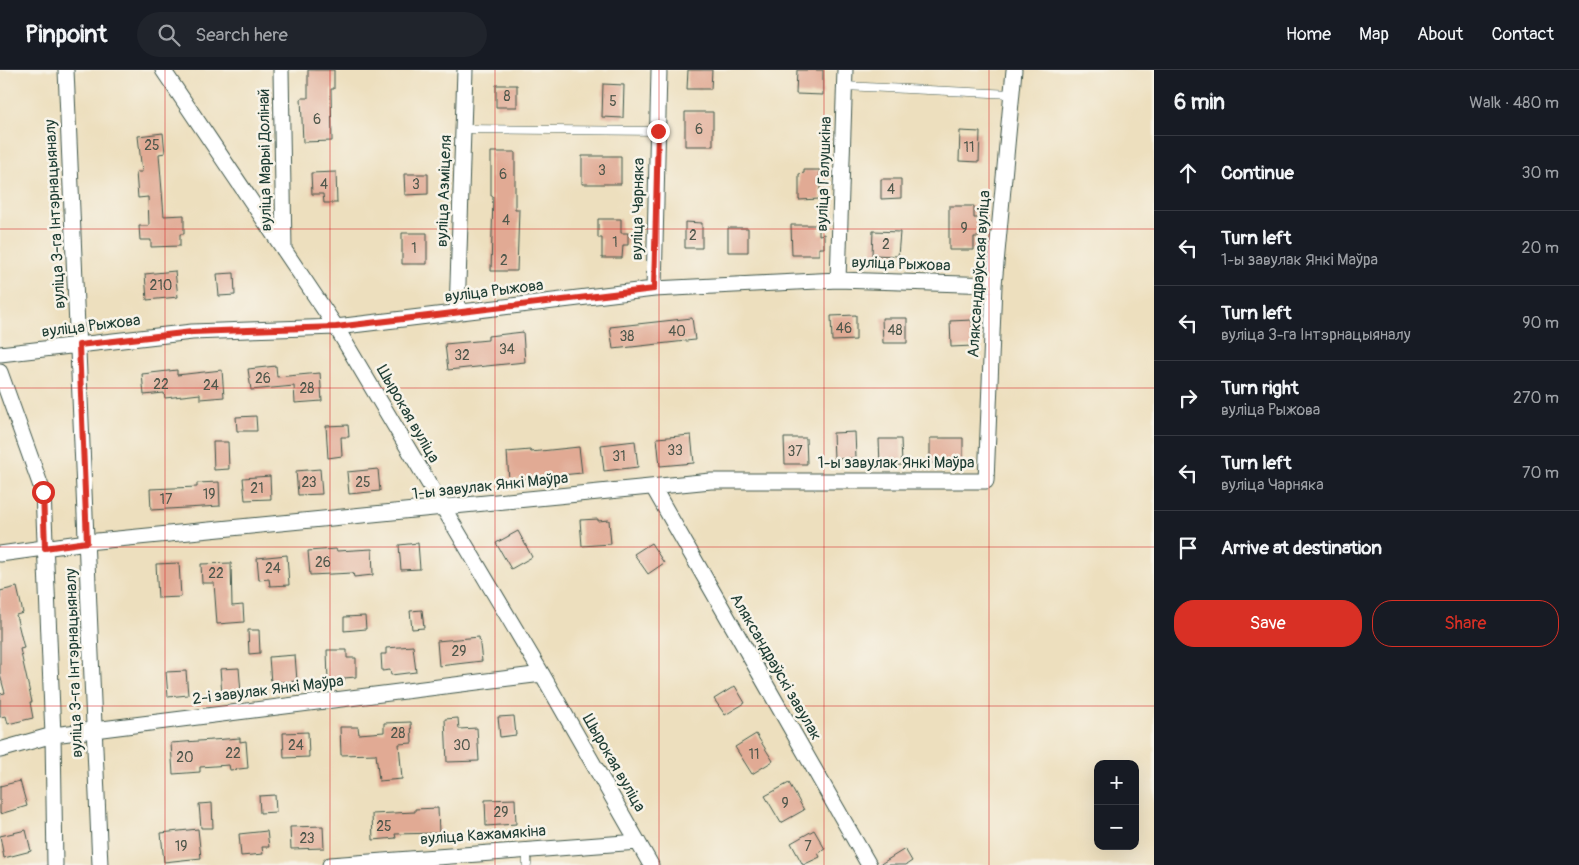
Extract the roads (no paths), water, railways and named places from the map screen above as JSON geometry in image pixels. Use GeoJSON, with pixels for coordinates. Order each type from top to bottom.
{"type":"FeatureCollection","features":[{"type":"Feature","properties":{"kind":"street","name":"вуліца 3-га Інтэрнацыяналу"},"geometry":{"type":"LineString","coordinates":[[66,70],[100,865]]}},
{"type":"Feature","properties":{"kind":"street","name":"Шырокая вуліца"},"geometry":{"type":"LineString","coordinates":[[164,70],[336,327],[542,674],[651,865]]}},
{"type":"Feature","properties":{"kind":"street","name":"вуліца Марыі Долінай"},"geometry":{"type":"LineString","coordinates":[[281,70],[284,250]]}},
{"type":"Feature","properties":{"kind":"street","name":"вуліца Азміцеля"},"geometry":{"type":"LineString","coordinates":[[458,313],[465,70]]}},
{"type":"Feature","properties":{"kind":"street","name":"вуліца Чарняка"},"geometry":{"type":"LineString","coordinates":[[654,289],[659,70]]}},
{"type":"Feature","properties":{"kind":"street","name":"вуліца Галушкіна"},"geometry":{"type":"LineString","coordinates":[[838,280],[845,70]]}},
{"type":"Feature","properties":{"kind":"street","name":"Аляксандраўская вуліца"},"geometry":{"type":"LineString","coordinates":[[986,481],[994,285],[1014,70]]}},
{"type":"Feature","properties":{"kind":"street","name":"вуліца Рыжова"},"geometry":{"type":"LineString","coordinates":[[0,354],[192,332],[336,327],[654,289],[838,280],[994,285]]}},
{"type":"Feature","properties":{"kind":"street"},"geometry":{"type":"LineString","coordinates":[[0,372],[43,492],[53,736],[55,865]]}},
{"type":"Feature","properties":{"kind":"street","name":"1-ы завулак Янкі Маўра"},"geometry":{"type":"LineString","coordinates":[[0,554],[87,542],[443,509],[711,481],[986,481]]}},
{"type":"Feature","properties":{"kind":"street","name":"Аляксандраўскі завулак"},"geometry":{"type":"LineString","coordinates":[[653,487],[869,865]]}},
{"type":"Feature","properties":{"kind":"street","name":"2-і завулак Янкі Маўра"},"geometry":{"type":"LineString","coordinates":[[0,750],[53,736],[94,730],[542,674]]}},
{"type":"Feature","properties":{"kind":"street","name":"вуліца Кажамякіна"},"geometry":{"type":"LineString","coordinates":[[330,865],[638,842]]}},
{"type":"Feature","properties":{"kind":"lane"},"geometry":{"type":"LineString","coordinates":[[844,86],[1012,94]]}},
{"type":"Feature","properties":{"kind":"lane"},"geometry":{"type":"LineString","coordinates":[[464,128],[658,131]]}},
{"type":"Feature","properties":{"kind":"lane"},"geometry":{"type":"LineString","coordinates":[[527,850],[527,865]]}}]}
